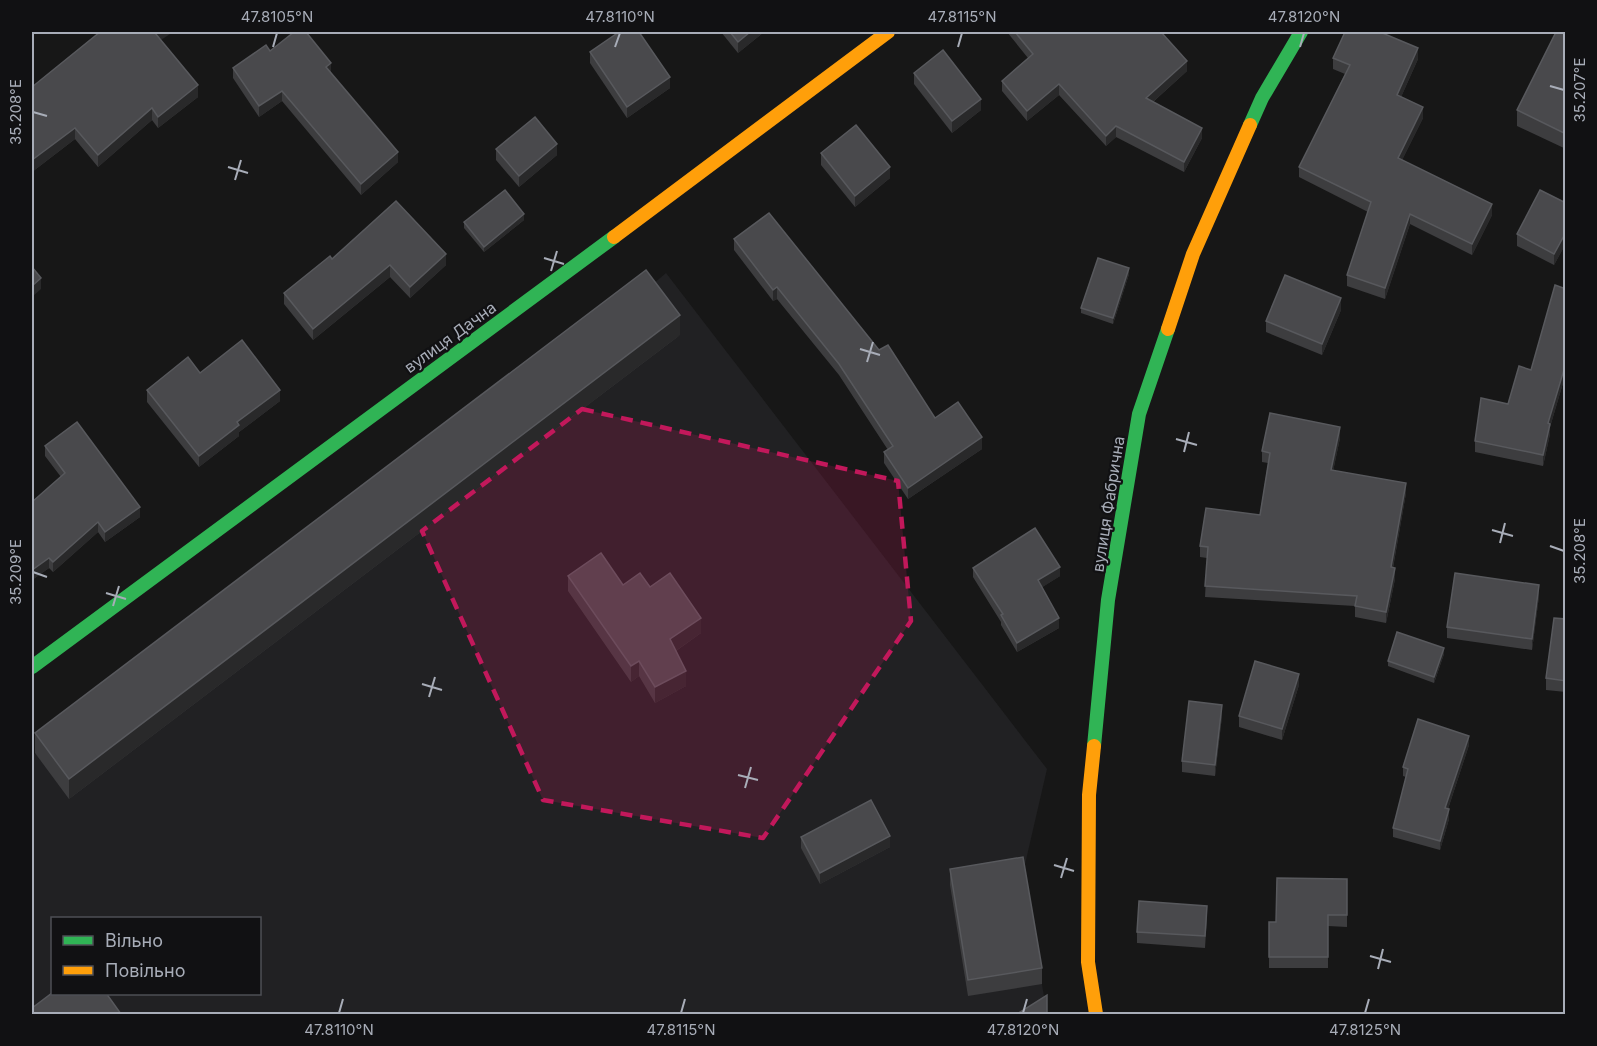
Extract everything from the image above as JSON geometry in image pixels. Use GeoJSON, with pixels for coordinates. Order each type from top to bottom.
{"type":"FeatureCollection","features":[{"type":"Feature","properties":{"kind":"street","name":"вулиця Дачна"},"geometry":{"type":"LineString","coordinates":[[32,667],[888,32]]}},
{"type":"Feature","properties":{"kind":"street","name":"вулиця Фабрична"},"geometry":{"type":"LineString","coordinates":[[1096,1014],[1088,962],[1089,795],[1108,600],[1139,414],[1193,254],[1262,98],[1301,32]]}},
{"type":"Feature","properties":{"kind":"highlighted area"},"geometry":{"type":"Polygon","coordinates":[[[582,409],[898,481],[911,621],[763,838],[543,800],[422,531],[582,409]]]}},
{"type":"Feature","properties":{"kind":"shaded area"},"geometry":{"type":"Polygon","coordinates":[[[666,273],[1047,769],[1023,873],[1047,1014],[32,1014],[32,756],[666,273]]]}},
{"type":"Feature","properties":{"kind":"building"},"geometry":{"type":"Polygon","coordinates":[[[100,32],[157,32],[155,33],[198,85],[158,117],[152,108],[98,155],[75,128],[32,160],[32,87],[100,32]]]}},
{"type":"Feature","properties":{"kind":"building"},"geometry":{"type":"Polygon","coordinates":[[[294,32],[306,32],[331,63],[326,67],[398,152],[361,184],[282,91],[259,106],[233,68],[266,45],[270,51],[294,32]]]}},
{"type":"Feature","properties":{"kind":"building"},"geometry":{"type":"Polygon","coordinates":[[[619,32],[639,32],[670,77],[627,107],[590,52],[619,32]]]}},
{"type":"Feature","properties":{"kind":"building"},"geometry":{"type":"Polygon","coordinates":[[[730,32],[750,32],[738,42],[730,32]]]}},
{"type":"Feature","properties":{"kind":"building"},"geometry":{"type":"Polygon","coordinates":[[[1015,32],[1161,32],[1187,61],[1146,98],[1202,128],[1184,162],[1116,126],[1106,136],[1059,84],[1027,111],[1002,81],[1033,54],[1015,32]]]}},
{"type":"Feature","properties":{"kind":"building"},"geometry":{"type":"Polygon","coordinates":[[[1345,32],[1380,32],[1418,48],[1397,95],[1423,107],[1398,158],[1492,204],[1472,244],[1410,214],[1385,288],[1347,275],[1371,202],[1299,167],[1350,65],[1333,58],[1345,32]]]}},
{"type":"Feature","properties":{"kind":"building"},"geometry":{"type":"Polygon","coordinates":[[[1556,32],[1566,32],[1566,134],[1517,110],[1556,32]]]}},
{"type":"Feature","properties":{"kind":"building"},"geometry":{"type":"Polygon","coordinates":[[[943,50],[981,99],[952,121],[914,73],[943,50]]]}},
{"type":"Feature","properties":{"kind":"building"},"geometry":{"type":"Polygon","coordinates":[[[535,117],[557,144],[519,176],[496,149],[535,117]]]}},
{"type":"Feature","properties":{"kind":"building"},"geometry":{"type":"Polygon","coordinates":[[[856,125],[890,167],[855,196],[821,153],[856,125]]]}},
{"type":"Feature","properties":{"kind":"building"},"geometry":{"type":"Polygon","coordinates":[[[505,190],[524,214],[484,247],[464,222],[505,190]]]}},
{"type":"Feature","properties":{"kind":"building"},"geometry":{"type":"Polygon","coordinates":[[[1540,190],[1566,203],[1566,232],[1554,254],[1517,234],[1540,190]]]}},
{"type":"Feature","properties":{"kind":"building"},"geometry":{"type":"Polygon","coordinates":[[[396,201],[446,254],[410,287],[390,265],[313,329],[284,293],[330,256],[332,259],[396,201]]]}},
{"type":"Feature","properties":{"kind":"building"},"geometry":{"type":"Polygon","coordinates":[[[769,213],[879,350],[888,345],[935,418],[958,402],[982,437],[908,488],[884,452],[893,446],[839,364],[777,287],[773,290],[734,239],[769,213]]]}},
{"type":"Feature","properties":{"kind":"building"},"geometry":{"type":"Polygon","coordinates":[[[1098,258],[1129,268],[1113,318],[1081,308],[1098,258]]]}},
{"type":"Feature","properties":{"kind":"building"},"geometry":{"type":"Polygon","coordinates":[[[32,267],[41,278],[32,286],[32,267]]]}},
{"type":"Feature","properties":{"kind":"building"},"geometry":{"type":"Polygon","coordinates":[[[646,270],[680,315],[69,779],[35,733],[646,270]]]}},
{"type":"Feature","properties":{"kind":"building"},"geometry":{"type":"Polygon","coordinates":[[[1285,275],[1341,298],[1322,344],[1266,321],[1285,275]]]}},
{"type":"Feature","properties":{"kind":"building"},"geometry":{"type":"Polygon","coordinates":[[[1555,285],[1566,289],[1566,363],[1548,423],[1550,424],[1543,455],[1475,441],[1481,398],[1508,404],[1519,366],[1531,370],[1555,285]]]}},
{"type":"Feature","properties":{"kind":"building"},"geometry":{"type":"Polygon","coordinates":[[[242,340],[280,390],[237,422],[239,425],[199,456],[147,390],[188,357],[200,373],[242,340]]]}},
{"type":"Feature","properties":{"kind":"building"},"geometry":{"type":"Polygon","coordinates":[[[1270,413],[1340,427],[1331,470],[1406,483],[1391,567],[1395,568],[1386,612],[1355,606],[1357,596],[1205,586],[1208,547],[1200,546],[1206,508],[1260,515],[1270,453],[1262,451],[1270,413]]]}},
{"type":"Feature","properties":{"kind":"building"},"geometry":{"type":"Polygon","coordinates":[[[77,422],[140,507],[105,532],[98,522],[53,562],[49,558],[32,570],[32,502],[65,473],[45,446],[77,422]]]}},
{"type":"Feature","properties":{"kind":"building"},"geometry":{"type":"Polygon","coordinates":[[[1035,528],[1060,567],[1038,580],[1059,618],[1017,643],[1001,615],[1003,614],[973,568],[1035,528]]]}},
{"type":"Feature","properties":{"kind":"building"},"geometry":{"type":"Polygon","coordinates":[[[601,553],[623,585],[640,573],[650,587],[670,573],[701,618],[670,639],[686,671],[655,687],[639,661],[631,666],[568,576],[601,553]]]}},
{"type":"Feature","properties":{"kind":"building"},"geometry":{"type":"Polygon","coordinates":[[[1455,573],[1539,585],[1532,639],[1447,627],[1455,573]]]}},
{"type":"Feature","properties":{"kind":"building"},"geometry":{"type":"Polygon","coordinates":[[[1554,618],[1566,619],[1566,681],[1546,678],[1554,618]]]}},
{"type":"Feature","properties":{"kind":"building"},"geometry":{"type":"Polygon","coordinates":[[[1397,632],[1444,648],[1434,677],[1388,661],[1397,632]]]}},
{"type":"Feature","properties":{"kind":"building"},"geometry":{"type":"Polygon","coordinates":[[[1255,661],[1299,674],[1282,729],[1239,716],[1255,661]]]}},
{"type":"Feature","properties":{"kind":"building"},"geometry":{"type":"Polygon","coordinates":[[[1189,701],[1222,705],[1215,765],[1182,761],[1189,701]]]}},
{"type":"Feature","properties":{"kind":"building"},"geometry":{"type":"Polygon","coordinates":[[[1418,719],[1469,736],[1445,808],[1449,809],[1440,841],[1393,828],[1408,769],[1403,767],[1418,719]]]}},
{"type":"Feature","properties":{"kind":"building"},"geometry":{"type":"Polygon","coordinates":[[[871,800],[890,836],[820,873],[801,837],[871,800]]]}},
{"type":"Feature","properties":{"kind":"building"},"geometry":{"type":"Polygon","coordinates":[[[1023,857],[1042,968],[968,980],[950,869],[1023,857]]]}},
{"type":"Feature","properties":{"kind":"building"},"geometry":{"type":"Polygon","coordinates":[[[1277,878],[1347,879],[1347,915],[1328,915],[1328,957],[1269,957],[1269,922],[1276,922],[1277,878]]]}},
{"type":"Feature","properties":{"kind":"building"},"geometry":{"type":"Polygon","coordinates":[[[1139,901],[1207,906],[1205,936],[1137,932],[1139,901]]]}},
{"type":"Feature","properties":{"kind":"building"},"geometry":{"type":"Polygon","coordinates":[[[51,994],[107,995],[121,1014],[32,1014],[32,1008],[51,994]]]}},
{"type":"Feature","properties":{"kind":"building"},"geometry":{"type":"Polygon","coordinates":[[[1047,995],[1047,1014],[1017,1014],[1047,995]]]}},
{"type":"Feature","properties":{"kind":"traffic: fast"},"geometry":{"type":"LineString","coordinates":[[1250,125],[1262,98],[1301,32]]}},
{"type":"Feature","properties":{"kind":"traffic: fast"},"geometry":{"type":"LineString","coordinates":[[32,667],[614,237]]}},
{"type":"Feature","properties":{"kind":"traffic: fast"},"geometry":{"type":"LineString","coordinates":[[1094,746],[1108,600],[1139,414],[1168,329]]}},
{"type":"Feature","properties":{"kind":"traffic: slow"},"geometry":{"type":"LineString","coordinates":[[614,237],[888,32]]}},
{"type":"Feature","properties":{"kind":"traffic: slow"},"geometry":{"type":"LineString","coordinates":[[1168,329],[1193,254],[1250,125]]}},
{"type":"Feature","properties":{"kind":"traffic: slow"},"geometry":{"type":"LineString","coordinates":[[1094,746],[1089,795],[1088,962],[1096,1014]]}}]}
